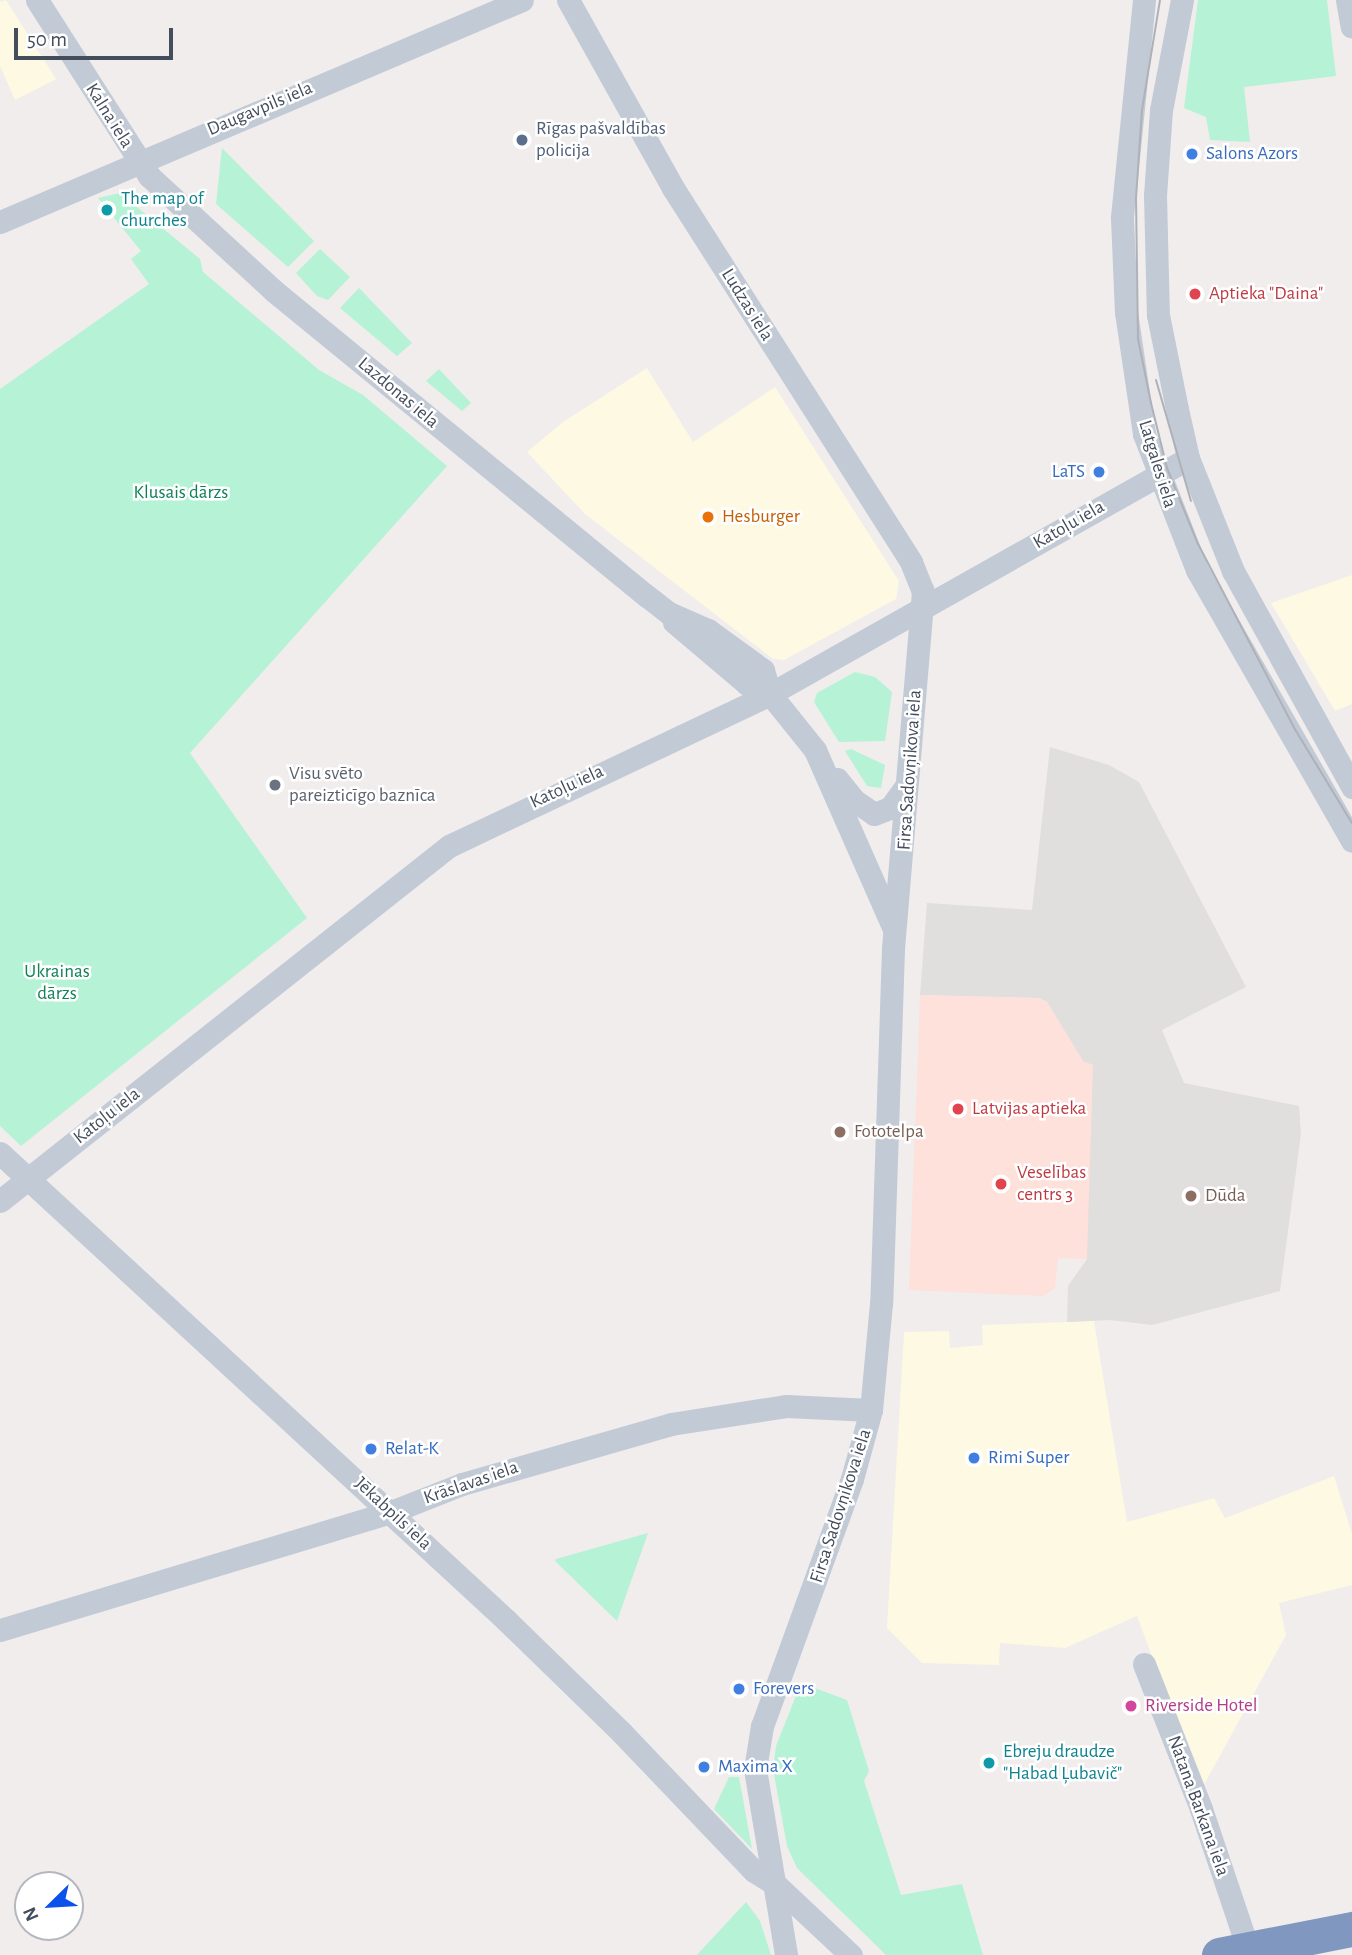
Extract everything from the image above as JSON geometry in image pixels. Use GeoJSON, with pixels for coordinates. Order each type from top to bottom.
{"type":"FeatureCollection","features":[{"type":"Feature","properties":{"kind":"highway"},"geometry":{"type":"LineString","coordinates":[[1233,1952],[1352,1929]]}},
{"type":"Feature","properties":{"kind":"street","name":"Kalna iela"},"geometry":{"type":"LineString","coordinates":[[37,0],[137,161]]}},
{"type":"Feature","properties":{"kind":"street","name":"Daugavpils iela"},"geometry":{"type":"LineString","coordinates":[[0,222],[137,161],[522,0]]}},
{"type":"Feature","properties":{"kind":"street","name":"Ludzas iela"},"geometry":{"type":"LineString","coordinates":[[568,0],[673,188],[911,562],[921,580],[923,609]]}},
{"type":"Feature","properties":{"kind":"street","name":"Latgales iela"},"geometry":{"type":"LineString","coordinates":[[1144,0],[1122,218],[1126,312],[1144,434],[1157,474],[1197,570],[1352,841]]}},
{"type":"Feature","properties":{"kind":"street","name":"Latgales iela"},"geometry":{"type":"LineString","coordinates":[[1182,0],[1161,110],[1155,195],[1158,315],[1188,457],[1248,604],[1352,787]]}},
{"type":"Feature","properties":{"kind":"street"},"geometry":{"type":"LineString","coordinates":[[1348,0],[1352,27]]}},
{"type":"Feature","properties":{"kind":"street","name":"Lazdonas iela"},"geometry":{"type":"LineString","coordinates":[[137,161],[274,291],[669,613],[676,625],[747,684],[770,694]]}},
{"type":"Feature","properties":{"kind":"street","name":"Katoļu iela"},"geometry":{"type":"LineString","coordinates":[[0,1201],[449,846],[770,694],[1188,457]]}},
{"type":"Feature","properties":{"kind":"street","name":"Firsa Sadovņikova iela"},"geometry":{"type":"LineString","coordinates":[[786,1955],[775,1884],[757,1799],[755,1769],[762,1726],[852,1479],[870,1410],[881,1303],[894,930],[923,609]]}},
{"type":"Feature","properties":{"kind":"street","name":"Firsa Sadovņikova iela"},"geometry":{"type":"LineString","coordinates":[[770,694],[815,750],[872,871],[894,930]]}},
{"type":"Feature","properties":{"kind":"street"},"geometry":{"type":"LineString","coordinates":[[815,750],[855,801],[874,814],[890,808],[905,787]]}},
{"type":"Feature","properties":{"kind":"street","name":"Jēkabpils iela"},"geometry":{"type":"LineString","coordinates":[[0,1153],[391,1512],[622,1732],[754,1871],[775,1884]]}},
{"type":"Feature","properties":{"kind":"street","name":"Krāslavas iela"},"geometry":{"type":"LineString","coordinates":[[0,1630],[391,1512],[462,1484],[671,1424],[786,1406],[870,1410]]}},
{"type":"Feature","properties":{"kind":"street","name":"Natana Barkana iela"},"geometry":{"type":"LineString","coordinates":[[1144,1664],[1201,1808],[1233,1952]]}},
{"type":"Feature","properties":{"kind":"street"},"geometry":{"type":"LineString","coordinates":[[775,1884],[851,1955]]}},
{"type":"Feature","properties":{"kind":"shaded area"},"geometry":{"type":"Polygon","coordinates":[[[6,0],[56,79],[15,100],[0,66],[0,2],[6,0]]]}},
{"type":"Feature","properties":{"kind":"shaded area"},"geometry":{"type":"Polygon","coordinates":[[[647,368],[693,442],[775,387],[899,581],[896,599],[784,660],[773,659],[585,514],[527,452],[563,422],[647,368]]]}},
{"type":"Feature","properties":{"kind":"shaded area"},"geometry":{"type":"Polygon","coordinates":[[[1352,575],[1352,704],[1335,711],[1271,603],[1352,575]]]}},
{"type":"Feature","properties":{"kind":"shaded area"},"geometry":{"type":"Polygon","coordinates":[[[1050,747],[1109,765],[1139,782],[1246,987],[1162,1030],[1184,1083],[1299,1106],[1301,1134],[1280,1291],[1152,1325],[1110,1320],[1067,1322],[1068,1286],[1087,1259],[1083,1061],[1047,1002],[1039,998],[920,995],[927,903],[1032,910],[1050,747]]]}},
{"type":"Feature","properties":{"kind":"shaded area","name":"Veselības centrs 3"},"geometry":{"type":"Polygon","coordinates":[[[920,995],[1039,998],[1047,1002],[1083,1061],[1093,1065],[1087,1259],[1058,1258],[1055,1288],[1043,1296],[909,1290],[920,995]]]}},
{"type":"Feature","properties":{"kind":"shaded area"},"geometry":{"type":"Polygon","coordinates":[[[1094,1321],[1127,1522],[1214,1498],[1225,1518],[1334,1476],[1352,1534],[1352,1585],[1279,1603],[1286,1635],[1205,1783],[1200,1785],[1137,1616],[1065,1648],[1000,1643],[999,1665],[922,1663],[887,1628],[904,1332],[949,1331],[950,1348],[983,1345],[982,1325],[1094,1321]]]}},
{"type":"Feature","properties":{"kind":"green space"},"geometry":{"type":"Polygon","coordinates":[[[1198,0],[1327,0],[1336,76],[1244,87],[1250,142],[1210,140],[1206,117],[1184,108],[1198,0]]]}},
{"type":"Feature","properties":{"kind":"green space"},"geometry":{"type":"Polygon","coordinates":[[[222,148],[314,241],[288,267],[216,204],[222,148]]]}},
{"type":"Feature","properties":{"kind":"green space","name":"Klusais dārzs"},"geometry":{"type":"Polygon","coordinates":[[[120,193],[200,259],[203,272],[319,370],[363,395],[447,466],[190,753],[307,918],[21,1146],[0,1126],[0,389],[149,284],[131,259],[141,251],[98,198],[120,193]]]}},
{"type":"Feature","properties":{"kind":"green space"},"geometry":{"type":"Polygon","coordinates":[[[320,249],[350,277],[328,300],[317,296],[296,273],[320,249]]]}},
{"type":"Feature","properties":{"kind":"green space"},"geometry":{"type":"Polygon","coordinates":[[[359,288],[412,343],[397,356],[340,308],[359,288]]]}},
{"type":"Feature","properties":{"kind":"green space"},"geometry":{"type":"Polygon","coordinates":[[[439,369],[471,403],[462,411],[426,381],[439,369]]]}},
{"type":"Feature","properties":{"kind":"green space"},"geometry":{"type":"Polygon","coordinates":[[[855,672],[875,677],[892,692],[885,741],[839,742],[814,702],[817,693],[855,672]]]}},
{"type":"Feature","properties":{"kind":"green space"},"geometry":{"type":"Polygon","coordinates":[[[851,749],[885,765],[881,788],[867,786],[845,751],[851,749]]]}},
{"type":"Feature","properties":{"kind":"green space"},"geometry":{"type":"Polygon","coordinates":[[[648,1533],[617,1621],[555,1561],[556,1559],[648,1533]]]}},
{"type":"Feature","properties":{"kind":"green space"},"geometry":{"type":"Polygon","coordinates":[[[801,1683],[847,1700],[869,1771],[864,1781],[901,1895],[962,1884],[983,1955],[886,1955],[797,1868],[787,1846],[773,1769],[776,1746],[801,1683]]]}},
{"type":"Feature","properties":{"kind":"green space"},"geometry":{"type":"Polygon","coordinates":[[[729,1777],[739,1777],[752,1849],[714,1809],[729,1777]]]}},
{"type":"Feature","properties":{"kind":"green space"},"geometry":{"type":"Polygon","coordinates":[[[746,1902],[760,1921],[771,1955],[697,1955],[746,1902]]]}},
{"type":"Feature","properties":{"kind":"tram line"},"geometry":{"type":"LineString","coordinates":[[1160,0],[1142,110],[1136,198],[1138,339],[1151,403],[1167,468],[1197,542],[1296,731],[1352,823]]}},
{"type":"Feature","properties":{"kind":"tram line"},"geometry":{"type":"LineString","coordinates":[[1156,380],[1191,501]]}},
{"type":"Feature","properties":{"kind":"place","name":"Rīgas pašvaldības policija"},"geometry":{"type":"Point","coordinates":[522,140]}},
{"type":"Feature","properties":{"kind":"place","name":"Salons Azors"},"geometry":{"type":"Point","coordinates":[1192,154]}},
{"type":"Feature","properties":{"kind":"place","name":"The map of churches"},"geometry":{"type":"Point","coordinates":[107,210]}},
{"type":"Feature","properties":{"kind":"place","name":"Aptieka \"Daina\""},"geometry":{"type":"Point","coordinates":[1195,294]}},
{"type":"Feature","properties":{"kind":"place","name":"LaTS"},"geometry":{"type":"Point","coordinates":[1099,472]}},
{"type":"Feature","properties":{"kind":"place","name":"Hesburger"},"geometry":{"type":"Point","coordinates":[708,517]}},
{"type":"Feature","properties":{"kind":"place","name":"Visu svēto pareizticīgo baznīca"},"geometry":{"type":"Point","coordinates":[275,785]}},
{"type":"Feature","properties":{"kind":"place","name":"Latvijas aptieka"},"geometry":{"type":"Point","coordinates":[958,1109]}},
{"type":"Feature","properties":{"kind":"place","name":"Fototelpa"},"geometry":{"type":"Point","coordinates":[840,1132]}},
{"type":"Feature","properties":{"kind":"place","name":"Veselības centrs 3"},"geometry":{"type":"Point","coordinates":[1001,1184]}},
{"type":"Feature","properties":{"kind":"place","name":"Dūda"},"geometry":{"type":"Point","coordinates":[1191,1196]}},
{"type":"Feature","properties":{"kind":"place","name":"Relat-K"},"geometry":{"type":"Point","coordinates":[371,1449]}},
{"type":"Feature","properties":{"kind":"place","name":"Rimi Super"},"geometry":{"type":"Point","coordinates":[974,1458]}},
{"type":"Feature","properties":{"kind":"place","name":"Forevers"},"geometry":{"type":"Point","coordinates":[739,1689]}},
{"type":"Feature","properties":{"kind":"place","name":"Riverside Hotel"},"geometry":{"type":"Point","coordinates":[1131,1706]}},
{"type":"Feature","properties":{"kind":"place","name":"Ebreju draudze \"Habad Ļubavič\""},"geometry":{"type":"Point","coordinates":[989,1763]}},
{"type":"Feature","properties":{"kind":"place","name":"Maxima X"},"geometry":{"type":"Point","coordinates":[704,1767]}},
{"type":"Feature","properties":{"kind":"park label","name":"Ukrainas dārzs"},"geometry":{"type":"Point","coordinates":[57,983]}}]}
